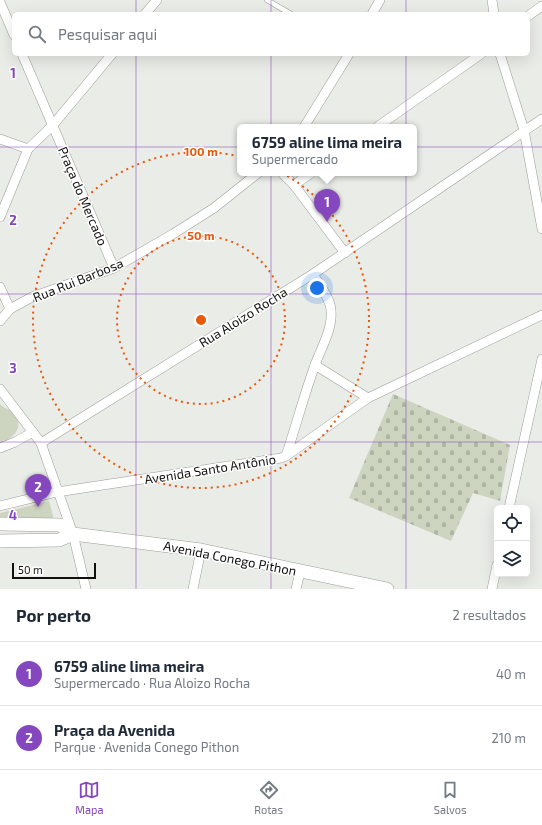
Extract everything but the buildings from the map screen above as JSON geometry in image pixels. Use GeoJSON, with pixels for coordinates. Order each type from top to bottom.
{"type":"FeatureCollection","features":[{"type":"Feature","properties":{"kind":"main road","name":"Avenida Conego Pithon"},"geometry":{"type":"LineString","coordinates":[[0,524],[60,524],[73,534]]}},
{"type":"Feature","properties":{"kind":"main road","name":"Avenida Conego Pithon"},"geometry":{"type":"LineString","coordinates":[[0,541],[59,540],[73,534],[201,550],[300,572],[387,589]]}},
{"type":"Feature","properties":{"kind":"street"},"geometry":{"type":"LineString","coordinates":[[147,12],[157,0]]}},
{"type":"Feature","properties":{"kind":"street"},"geometry":{"type":"LineString","coordinates":[[492,0],[494,12]]}},
{"type":"Feature","properties":{"kind":"street"},"geometry":{"type":"LineString","coordinates":[[373,12],[377,1]]}},
{"type":"Feature","properties":{"kind":"street"},"geometry":{"type":"LineString","coordinates":[[0,2],[12,29]]}},
{"type":"Feature","properties":{"kind":"street"},"geometry":{"type":"LineString","coordinates":[[530,15],[542,6]]}},
{"type":"Feature","properties":{"kind":"street","name":"Praça do Mercado"},"geometry":{"type":"LineString","coordinates":[[23,56],[114,268]]}},
{"type":"Feature","properties":{"kind":"street"},"geometry":{"type":"LineString","coordinates":[[0,217],[28,149],[52,124],[110,56]]}},
{"type":"Feature","properties":{"kind":"street"},"geometry":{"type":"LineString","coordinates":[[306,124],[348,56]]}},
{"type":"Feature","properties":{"kind":"street"},"geometry":{"type":"LineString","coordinates":[[381,124],[477,56]]}},
{"type":"Feature","properties":{"kind":"street"},"geometry":{"type":"LineString","coordinates":[[501,56],[524,130],[542,228]]}},
{"type":"Feature","properties":{"kind":"street","name":"Rua Aloizo Rocha"},"geometry":{"type":"LineString","coordinates":[[41,443],[313,274],[542,119]]}},
{"type":"Feature","properties":{"kind":"street"},"geometry":{"type":"LineString","coordinates":[[0,139],[28,149]]}},
{"type":"Feature","properties":{"kind":"street","name":"Rua Rui Barbosa"},"geometry":{"type":"LineString","coordinates":[[0,321],[10,309],[32,298],[114,268],[214,208],[254,176]]}},
{"type":"Feature","properties":{"kind":"street"},"geometry":{"type":"LineString","coordinates":[[285,176],[294,185],[344,253]]}},
{"type":"Feature","properties":{"kind":"street"},"geometry":{"type":"LineString","coordinates":[[294,185],[307,176]]}},
{"type":"Feature","properties":{"kind":"street"},"geometry":{"type":"LineString","coordinates":[[286,456],[315,365],[329,330],[331,309],[328,300],[313,274]]}},
{"type":"Feature","properties":{"kind":"street"},"geometry":{"type":"LineString","coordinates":[[0,287],[10,309]]}},
{"type":"Feature","properties":{"kind":"street","name":"Avenida Santo Antônio"},"geometry":{"type":"LineString","coordinates":[[0,506],[57,492],[286,456],[368,398],[542,315]]}},
{"type":"Feature","properties":{"kind":"street"},"geometry":{"type":"LineString","coordinates":[[510,505],[541,364]]}},
{"type":"Feature","properties":{"kind":"street"},"geometry":{"type":"LineString","coordinates":[[315,365],[368,398]]}},
{"type":"Feature","properties":{"kind":"street"},"geometry":{"type":"LineString","coordinates":[[0,390],[41,443],[73,534],[86,589]]}},
{"type":"Feature","properties":{"kind":"street"},"geometry":{"type":"LineString","coordinates":[[0,448],[33,432]]}},
{"type":"Feature","properties":{"kind":"street"},"geometry":{"type":"LineString","coordinates":[[193,589],[201,550]]}},
{"type":"Feature","properties":{"kind":"street"},"geometry":{"type":"LineString","coordinates":[[296,589],[300,572]]}},
{"type":"Feature","properties":{"kind":"street"},"geometry":{"type":"LineString","coordinates":[[492,589],[494,577]]}},
{"type":"Feature","properties":{"kind":"lane"},"geometry":{"type":"LineString","coordinates":[[267,0],[288,12]]}},
{"type":"Feature","properties":{"kind":"green space"},"geometry":{"type":"Polygon","coordinates":[[[393,394],[510,445],[500,501],[473,493],[451,541],[349,498],[393,394]]]}},
{"type":"Feature","properties":{"kind":"green space"},"geometry":{"type":"Polygon","coordinates":[[[0,404],[17,417],[18,422],[17,430],[14,434],[7,440],[2,441],[0,441],[0,404]]]}},
{"type":"Feature","properties":{"kind":"green space"},"geometry":{"type":"Polygon","coordinates":[[[49,501],[55,524],[0,520],[0,513],[49,501]]]}},
{"type":"Feature","properties":{"kind":"place","name":"6759 aline lima meira"},"geometry":{"type":"Point","coordinates":[327,222]}},
{"type":"Feature","properties":{"kind":"place","name":"Praça da Avenida"},"geometry":{"type":"Point","coordinates":[38,507]}}]}
